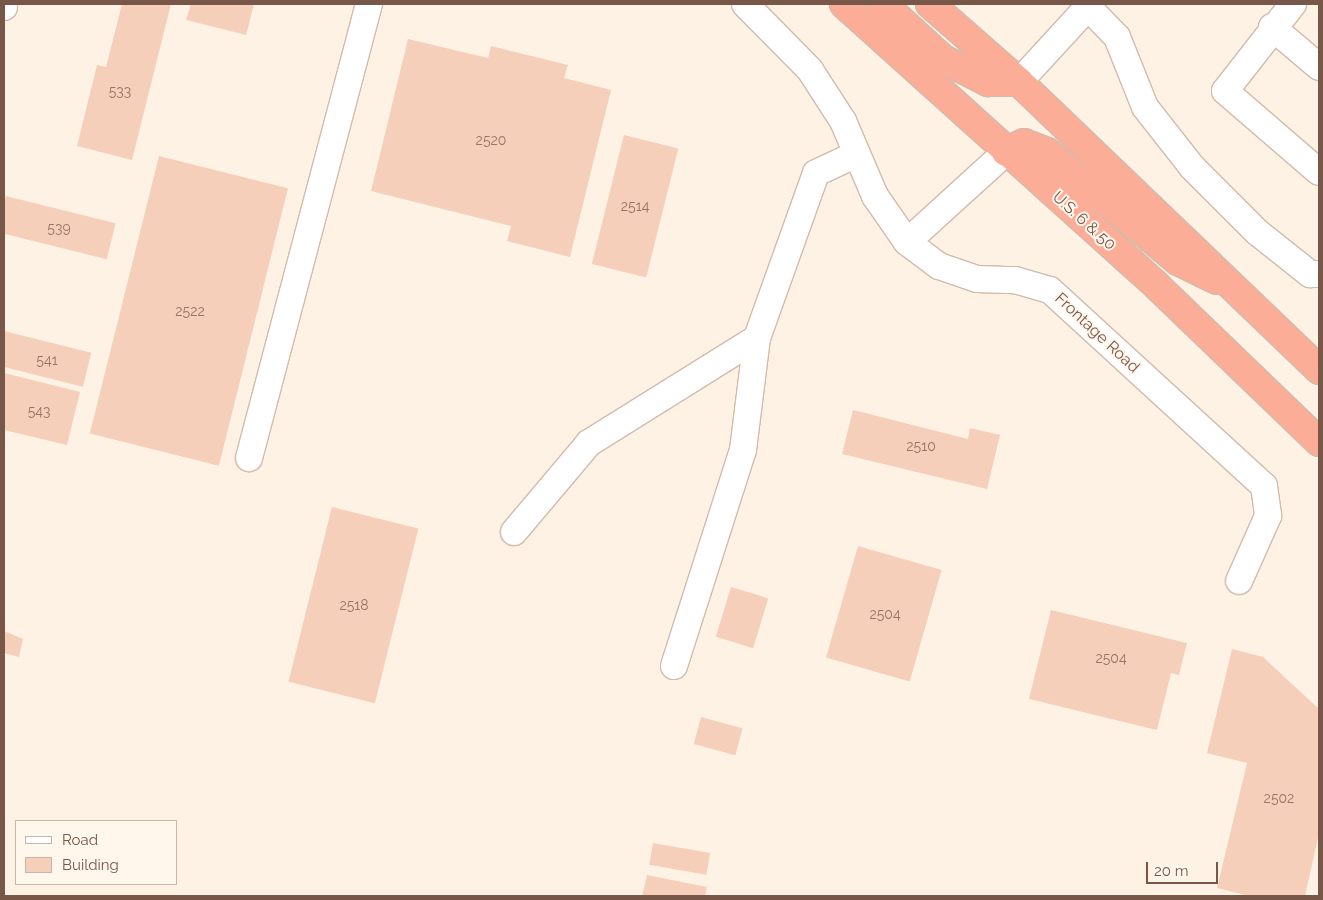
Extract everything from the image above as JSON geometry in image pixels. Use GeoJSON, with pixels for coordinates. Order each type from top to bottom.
{"type":"FeatureCollection","features":[{"type":"Feature","properties":{"kind":"highway","name":"U.S. 6 & 50"},"geometry":{"type":"LineString","coordinates":[[844,4],[1156,286],[1319,442]]}},
{"type":"Feature","properties":{"kind":"highway"},"geometry":{"type":"LineString","coordinates":[[883,4],[943,59],[988,82],[1019,82]]}},
{"type":"Feature","properties":{"kind":"highway"},"geometry":{"type":"LineString","coordinates":[[930,4],[1019,82],[1239,290],[1319,370]]}},
{"type":"Feature","properties":{"kind":"highway"},"geometry":{"type":"LineString","coordinates":[[1006,152],[1024,143],[1047,152],[1178,261],[1239,290]]}},
{"type":"Feature","properties":{"kind":"street"},"geometry":{"type":"LineString","coordinates":[[249,458],[368,4]]}},
{"type":"Feature","properties":{"kind":"street","name":"Frontage Road"},"geometry":{"type":"LineString","coordinates":[[745,4],[810,70],[843,121],[875,196],[907,242],[939,266],[962,274],[1050,290],[1264,486],[1268,516],[1239,581]]}},
{"type":"Feature","properties":{"kind":"street"},"geometry":{"type":"LineString","coordinates":[[1293,4],[1272,27],[1225,91],[1319,172]]}},
{"type":"Feature","properties":{"kind":"street"},"geometry":{"type":"LineString","coordinates":[[1019,82],[1086,5],[1117,37],[1145,107],[1192,167],[1258,232],[1310,274],[1319,274]]}},
{"type":"Feature","properties":{"kind":"street"},"geometry":{"type":"LineString","coordinates":[[1272,27],[1319,67]]}},
{"type":"Feature","properties":{"kind":"street"},"geometry":{"type":"LineString","coordinates":[[907,242],[1006,152]]}},
{"type":"Feature","properties":{"kind":"street"},"geometry":{"type":"LineString","coordinates":[[674,666],[743,450],[757,338],[816,174],[857,154]]}},
{"type":"Feature","properties":{"kind":"street"},"geometry":{"type":"LineString","coordinates":[[514,532],[589,442],[757,338]]}},
{"type":"Feature","properties":{"kind":"building"},"geometry":{"type":"Polygon","coordinates":[[[122,4],[171,4],[132,160],[77,146],[97,65],[106,67],[122,4]]]}},
{"type":"Feature","properties":{"kind":"building"},"geometry":{"type":"Polygon","coordinates":[[[191,4],[254,4],[246,35],[186,20],[191,4]]]}},
{"type":"Feature","properties":{"kind":"building"},"geometry":{"type":"Polygon","coordinates":[[[408,39],[488,58],[491,46],[568,65],[564,78],[611,90],[570,257],[507,241],[511,226],[371,191],[408,39]]]}},
{"type":"Feature","properties":{"kind":"building"},"geometry":{"type":"Polygon","coordinates":[[[624,135],[678,149],[646,278],[592,264],[624,135]]]}},
{"type":"Feature","properties":{"kind":"building"},"geometry":{"type":"Polygon","coordinates":[[[159,156],[288,188],[219,466],[90,434],[159,156]]]}},
{"type":"Feature","properties":{"kind":"building"},"geometry":{"type":"Polygon","coordinates":[[[6,196],[116,223],[107,259],[4,234],[4,204],[6,196]]]}},
{"type":"Feature","properties":{"kind":"building"},"geometry":{"type":"Polygon","coordinates":[[[4,331],[91,353],[83,387],[4,367],[4,331]]]}},
{"type":"Feature","properties":{"kind":"building"},"geometry":{"type":"Polygon","coordinates":[[[4,373],[80,392],[67,445],[4,430],[4,373]]]}},
{"type":"Feature","properties":{"kind":"building"},"geometry":{"type":"Polygon","coordinates":[[[853,410],[968,439],[970,428],[1000,435],[987,489],[842,454],[853,410]]]}},
{"type":"Feature","properties":{"kind":"building"},"geometry":{"type":"Polygon","coordinates":[[[332,507],[418,529],[375,703],[288,682],[332,507]]]}},
{"type":"Feature","properties":{"kind":"building"},"geometry":{"type":"Polygon","coordinates":[[[858,546],[942,570],[910,681],[826,658],[858,546]]]}},
{"type":"Feature","properties":{"kind":"building"},"geometry":{"type":"Polygon","coordinates":[[[731,587],[768,598],[753,648],[716,637],[731,587]]]}},
{"type":"Feature","properties":{"kind":"building"},"geometry":{"type":"Polygon","coordinates":[[[1051,610],[1187,643],[1179,675],[1171,673],[1157,730],[1029,699],[1051,610]]]}},
{"type":"Feature","properties":{"kind":"building"},"geometry":{"type":"Polygon","coordinates":[[[4,631],[23,639],[19,657],[4,653],[4,631]]]}},
{"type":"Feature","properties":{"kind":"building"},"geometry":{"type":"Polygon","coordinates":[[[1232,649],[1263,657],[1319,709],[1319,833],[1305,896],[1249,896],[1217,888],[1247,763],[1207,753],[1232,649]]]}},
{"type":"Feature","properties":{"kind":"building"},"geometry":{"type":"Polygon","coordinates":[[[701,717],[743,728],[735,755],[694,744],[701,717]]]}},
{"type":"Feature","properties":{"kind":"building"},"geometry":{"type":"Polygon","coordinates":[[[653,843],[710,853],[706,875],[649,865],[653,843]]]}},
{"type":"Feature","properties":{"kind":"building"},"geometry":{"type":"Polygon","coordinates":[[[647,875],[707,887],[705,896],[642,896],[647,875]]]}}]}
